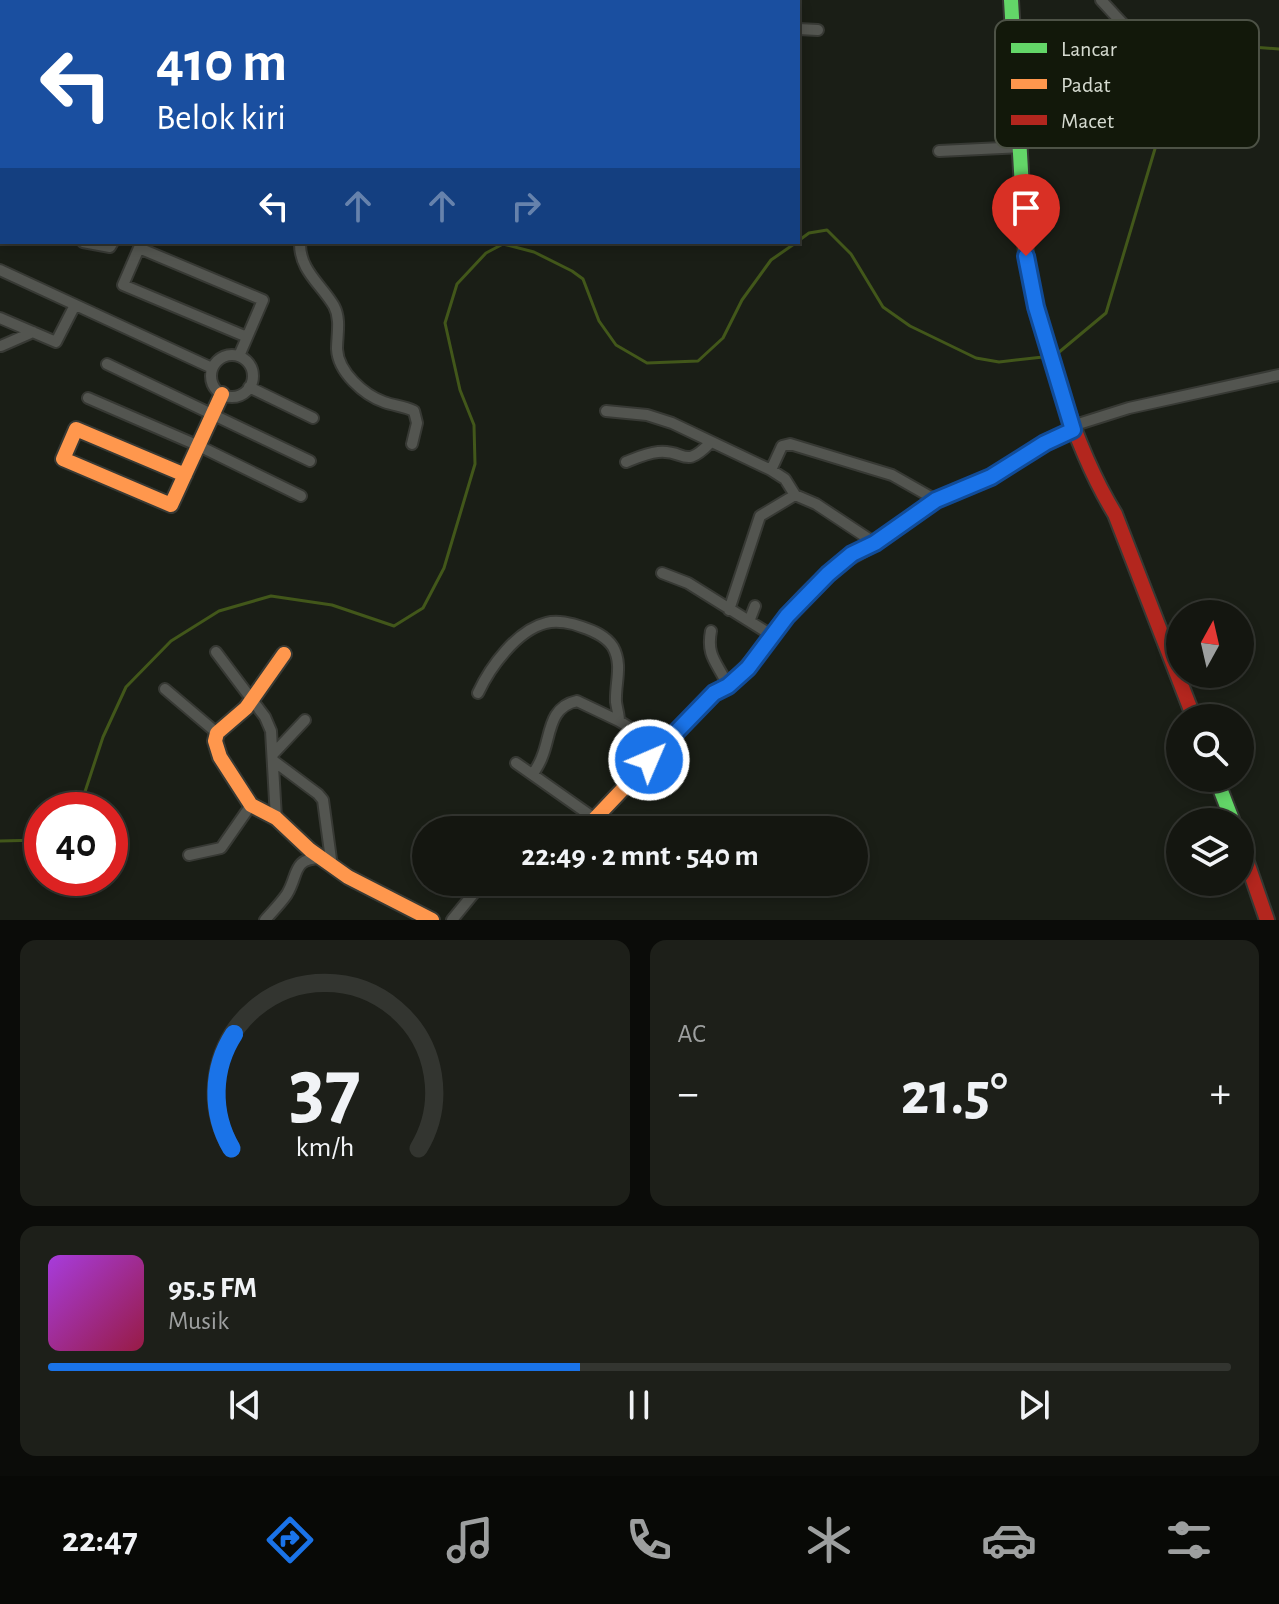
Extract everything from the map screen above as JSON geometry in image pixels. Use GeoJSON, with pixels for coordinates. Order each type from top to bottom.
{"type":"FeatureCollection","features":[{"type":"Feature","properties":{"kind":"main road"},"geometry":{"type":"LineString","coordinates":[[1011,0],[1012,20]]}},
{"type":"Feature","properties":{"kind":"main road"},"geometry":{"type":"LineString","coordinates":[[1022,148],[1026,256],[1056,376],[1073,428],[1098,486],[1115,514],[1189,704]]}},
{"type":"Feature","properties":{"kind":"main road"},"geometry":{"type":"LineString","coordinates":[[185,475],[76,429],[63,459],[171,505],[214,414],[222,394]]}},
{"type":"Feature","properties":{"kind":"main road"},"geometry":{"type":"LineString","coordinates":[[597,816],[714,693],[728,686],[748,668],[787,616],[852,554],[875,543],[936,500],[991,477],[1073,428]]}},
{"type":"Feature","properties":{"kind":"main road"},"geometry":{"type":"LineString","coordinates":[[284,654],[252,699],[217,733],[215,741],[220,757],[251,805],[276,818],[326,862],[432,920]]}},
{"type":"Feature","properties":{"kind":"main road"},"geometry":{"type":"LineString","coordinates":[[1254,882],[1267,920]]}},
{"type":"Feature","properties":{"kind":"street"},"geometry":{"type":"LineString","coordinates":[[1101,0],[1119,20]]}},
{"type":"Feature","properties":{"kind":"street"},"geometry":{"type":"LineString","coordinates":[[800,29],[818,30]]}},
{"type":"Feature","properties":{"kind":"street"},"geometry":{"type":"LineString","coordinates":[[939,151],[1001,148]]}},
{"type":"Feature","properties":{"kind":"street"},"geometry":{"type":"LineString","coordinates":[[91,244],[104,247],[112,244]]}},
{"type":"Feature","properties":{"kind":"street"},"geometry":{"type":"LineString","coordinates":[[300,244],[303,264],[338,315],[337,353],[346,372],[359,388],[385,403],[414,411],[417,423],[412,444]]}},
{"type":"Feature","properties":{"kind":"street"},"geometry":{"type":"LineString","coordinates":[[239,356],[263,300],[139,248],[123,285],[247,337]]}},
{"type":"Feature","properties":{"kind":"street"},"geometry":{"type":"LineString","coordinates":[[0,270],[212,368]]}},
{"type":"Feature","properties":{"kind":"street"},"geometry":{"type":"LineString","coordinates":[[0,318],[56,342],[75,305]]}},
{"type":"Feature","properties":{"kind":"street"},"geometry":{"type":"LineString","coordinates":[[1,346],[33,332]]}},
{"type":"Feature","properties":{"kind":"street"},"geometry":{"type":"LineString","coordinates":[[225,356],[239,356],[252,369],[252,380],[249,387],[238,395],[222,394],[212,382],[212,368],[225,356]]}},
{"type":"Feature","properties":{"kind":"street"},"geometry":{"type":"LineString","coordinates":[[107,364],[310,461]]}},
{"type":"Feature","properties":{"kind":"street"},"geometry":{"type":"LineString","coordinates":[[1073,428],[1129,408],[1279,375]]}},
{"type":"Feature","properties":{"kind":"street"},"geometry":{"type":"LineString","coordinates":[[249,387],[313,418]]}},
{"type":"Feature","properties":{"kind":"street"},"geometry":{"type":"LineString","coordinates":[[88,398],[199,446],[301,496]]}},
{"type":"Feature","properties":{"kind":"street"},"geometry":{"type":"LineString","coordinates":[[606,411],[647,415],[672,423],[771,470],[785,479],[795,495],[816,504],[875,543]]}},
{"type":"Feature","properties":{"kind":"street"},"geometry":{"type":"LineString","coordinates":[[626,462],[660,451],[691,458],[711,442]]}},
{"type":"Feature","properties":{"kind":"street"},"geometry":{"type":"LineString","coordinates":[[771,470],[782,446],[790,444],[892,475],[936,500]]}},
{"type":"Feature","properties":{"kind":"street"},"geometry":{"type":"LineString","coordinates":[[729,610],[760,516],[763,511],[795,495]]}},
{"type":"Feature","properties":{"kind":"street"},"geometry":{"type":"LineString","coordinates":[[662,573],[688,583],[773,636]]}},
{"type":"Feature","properties":{"kind":"street"},"geometry":{"type":"LineString","coordinates":[[750,619],[755,606]]}},
{"type":"Feature","properties":{"kind":"street"},"geometry":{"type":"LineString","coordinates":[[478,693],[485,679],[530,629],[548,622],[573,624],[598,633],[612,646],[619,663],[616,703],[619,721]]}},
{"type":"Feature","properties":{"kind":"street"},"geometry":{"type":"LineString","coordinates":[[711,631],[708,645],[710,655],[728,686]]}},
{"type":"Feature","properties":{"kind":"street"},"geometry":{"type":"LineString","coordinates":[[216,652],[252,699],[271,731],[276,818]]}},
{"type":"Feature","properties":{"kind":"street"},"geometry":{"type":"LineString","coordinates":[[165,689],[217,733]]}},
{"type":"Feature","properties":{"kind":"street"},"geometry":{"type":"LineString","coordinates":[[533,774],[543,757],[546,738],[560,709],[577,701],[619,721],[663,748]]}},
{"type":"Feature","properties":{"kind":"street"},"geometry":{"type":"LineString","coordinates":[[274,757],[305,720]]}},
{"type":"Feature","properties":{"kind":"street"},"geometry":{"type":"LineString","coordinates":[[265,920],[287,894],[300,863],[307,858],[326,862],[323,800],[274,757]]}},
{"type":"Feature","properties":{"kind":"street"},"geometry":{"type":"LineString","coordinates":[[516,763],[580,816]]}},
{"type":"Feature","properties":{"kind":"street"},"geometry":{"type":"LineString","coordinates":[[189,855],[221,848],[251,805]]}},
{"type":"Feature","properties":{"kind":"street"},"geometry":{"type":"LineString","coordinates":[[452,920],[472,896]]}},
{"type":"Feature","properties":{"kind":"waterway"},"geometry":{"type":"LineString","coordinates":[[1259,48],[1279,49]]}},
{"type":"Feature","properties":{"kind":"waterway"},"geometry":{"type":"LineString","coordinates":[[1058,353],[1106,313],[1155,148]]}},
{"type":"Feature","properties":{"kind":"waterway"},"geometry":{"type":"LineString","coordinates":[[800,240],[809,233],[827,230],[851,254],[883,307],[910,326],[976,358],[999,362],[1043,357]]}},
{"type":"Feature","properties":{"kind":"waterway"},"geometry":{"type":"LineString","coordinates":[[85,792],[103,737],[126,687],[171,641],[219,611],[271,596],[332,605],[394,626],[423,608],[444,568],[475,464],[474,425],[460,390],[445,323],[457,284],[486,253],[503,244]]}},
{"type":"Feature","properties":{"kind":"waterway"},"geometry":{"type":"LineString","coordinates":[[503,244],[534,252],[583,279],[599,321],[616,345],[647,363],[698,361],[723,338],[742,300],[771,260],[794,244]]}},
{"type":"Feature","properties":{"kind":"waterway"},"geometry":{"type":"LineString","coordinates":[[0,841],[24,840]]}},
{"type":"Feature","properties":{"kind":"traffic: fast"},"geometry":{"type":"LineString","coordinates":[[1011,0],[1012,20]]}},
{"type":"Feature","properties":{"kind":"traffic: fast"},"geometry":{"type":"LineString","coordinates":[[1020,148],[1026,256],[1036,307],[1061,391]]}},
{"type":"Feature","properties":{"kind":"traffic: fast"},"geometry":{"type":"LineString","coordinates":[[1221,792],[1228,808]]}},
{"type":"Feature","properties":{"kind":"traffic: slow"},"geometry":{"type":"LineString","coordinates":[[185,475],[76,429],[63,459],[171,505],[222,394]]}},
{"type":"Feature","properties":{"kind":"traffic: slow"},"geometry":{"type":"LineString","coordinates":[[597,816],[714,693],[745,669],[799,602],[845,560]]}},
{"type":"Feature","properties":{"kind":"traffic: slow"},"geometry":{"type":"LineString","coordinates":[[284,654],[246,708],[217,733],[215,741],[220,757],[251,805],[276,818],[310,850],[348,877],[432,920]]}},
{"type":"Feature","properties":{"kind":"traffic: jam"},"geometry":{"type":"LineString","coordinates":[[1061,391],[1084,454],[1115,514],[1189,704]]}},
{"type":"Feature","properties":{"kind":"traffic: jam"},"geometry":{"type":"LineString","coordinates":[[845,560],[936,500],[991,477],[1045,443],[1073,430]]}},
{"type":"Feature","properties":{"kind":"traffic: jam"},"geometry":{"type":"LineString","coordinates":[[1254,882],[1267,920]]}},
{"type":"Feature","properties":{"kind":"route"},"geometry":{"type":"LineString","coordinates":[[649,760],[714,693],[728,686],[748,668],[787,616],[852,554],[875,543],[936,500],[991,477],[1045,443],[1073,430],[1036,307],[1026,256]]}}]}
